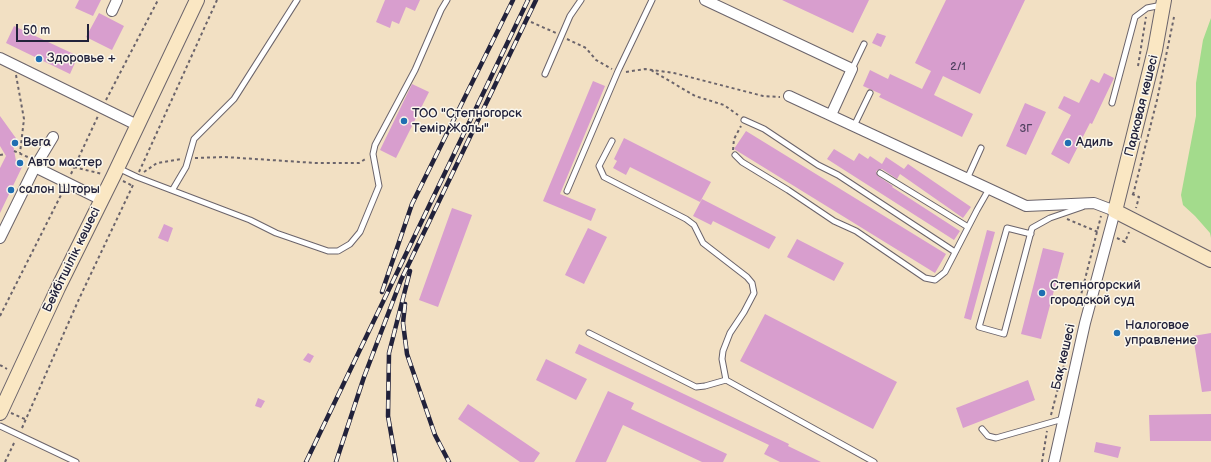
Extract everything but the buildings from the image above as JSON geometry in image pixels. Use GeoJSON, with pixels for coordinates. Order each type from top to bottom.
{"type":"FeatureCollection","features":[{"type":"Feature","properties":{"kind":"street"},"geometry":{"type":"LineString","coordinates":[[112,11],[117,0]]}},
{"type":"Feature","properties":{"kind":"street","name":"Бейбітшілік көшесі"},"geometry":{"type":"LineString","coordinates":[[0,413],[58,288],[118,168],[197,0]]}},
{"type":"Feature","properties":{"kind":"street"},"geometry":{"type":"LineString","coordinates":[[705,0],[852,69],[831,115]]}},
{"type":"Feature","properties":{"kind":"street","name":"Парковая көшесі"},"geometry":{"type":"LineString","coordinates":[[1105,206],[1155,50],[1164,2]]}},
{"type":"Feature","properties":{"kind":"street"},"geometry":{"type":"LineString","coordinates":[[0,58],[137,125]]}},
{"type":"Feature","properties":{"kind":"street"},"geometry":{"type":"LineString","coordinates":[[789,96],[1026,206],[1105,206],[1211,260]]}},
{"type":"Feature","properties":{"kind":"street"},"geometry":{"type":"LineString","coordinates":[[0,238],[37,164],[53,137]]}},
{"type":"Feature","properties":{"kind":"street"},"geometry":{"type":"LineString","coordinates":[[37,164],[66,184],[102,200]]}},
{"type":"Feature","properties":{"kind":"street","name":"Бақ көшесі"},"geometry":{"type":"LineString","coordinates":[[1054,462],[1086,323],[1105,206]]}},
{"type":"Feature","properties":{"kind":"lane"},"geometry":{"type":"LineString","coordinates":[[173,189],[181,178],[194,139],[234,99],[297,0]]}},
{"type":"Feature","properties":{"kind":"lane"},"geometry":{"type":"LineString","coordinates":[[118,168],[136,177],[173,189],[250,220],[276,233],[328,251],[338,251],[350,244],[360,232],[379,186],[373,154],[375,145],[415,70],[441,10],[447,0]]}},
{"type":"Feature","properties":{"kind":"lane"},"geometry":{"type":"LineString","coordinates":[[545,74],[570,16],[581,0]]}},
{"type":"Feature","properties":{"kind":"lane"},"geometry":{"type":"LineString","coordinates":[[567,191],[618,71],[652,0]]}},
{"type":"Feature","properties":{"kind":"lane"},"geometry":{"type":"LineString","coordinates":[[1112,103],[1135,17],[1147,8],[1164,2]]}},
{"type":"Feature","properties":{"kind":"lane"},"geometry":{"type":"LineString","coordinates":[[852,69],[864,44]]}},
{"type":"Feature","properties":{"kind":"lane"},"geometry":{"type":"LineString","coordinates":[[854,126],[870,93]]}},
{"type":"Feature","properties":{"kind":"lane"},"geometry":{"type":"LineString","coordinates":[[744,120],[764,129],[818,165],[838,175],[955,252]]}},
{"type":"Feature","properties":{"kind":"lane"},"geometry":{"type":"LineString","coordinates":[[612,140],[599,166],[604,177],[694,225],[703,243],[747,277],[752,283],[754,293],[744,312],[730,333],[723,351],[722,359],[726,380]]}},
{"type":"Feature","properties":{"kind":"lane"},"geometry":{"type":"LineString","coordinates":[[967,179],[981,148]]}},
{"type":"Feature","properties":{"kind":"lane"},"geometry":{"type":"LineString","coordinates":[[735,155],[742,162],[788,190],[834,221],[856,231],[925,278],[935,280],[945,272],[989,189]]}},
{"type":"Feature","properties":{"kind":"lane"},"geometry":{"type":"LineString","coordinates":[[880,173],[968,227]]}},
{"type":"Feature","properties":{"kind":"lane"},"geometry":{"type":"LineString","coordinates":[[1031,234],[1007,228],[979,327],[1004,334],[1031,234],[1032,228],[1050,218],[1105,206]]}},
{"type":"Feature","properties":{"kind":"lane"},"geometry":{"type":"LineString","coordinates":[[588,333],[696,387],[726,380],[874,462]]}},
{"type":"Feature","properties":{"kind":"lane"},"geometry":{"type":"LineString","coordinates":[[982,429],[988,436],[996,438],[1063,419]]}},
{"type":"Feature","properties":{"kind":"lane"},"geometry":{"type":"LineString","coordinates":[[0,426],[76,462]]}},
{"type":"Feature","properties":{"kind":"path"},"geometry":{"type":"LineString","coordinates":[[0,316],[66,184],[102,107],[158,0]]}},
{"type":"Feature","properties":{"kind":"path"},"geometry":{"type":"LineString","coordinates":[[5,462],[27,420],[79,299],[217,0]]}},
{"type":"Feature","properties":{"kind":"path"},"geometry":{"type":"LineString","coordinates":[[1136,73],[1147,8]]}},
{"type":"Feature","properties":{"kind":"path"},"geometry":{"type":"LineString","coordinates":[[1133,194],[1160,86],[1174,15]]}},
{"type":"Feature","properties":{"kind":"path"},"geometry":{"type":"LineString","coordinates":[[531,22],[586,48],[596,60],[608,68],[618,71],[650,70],[674,73],[763,96],[779,98],[789,96]]}},
{"type":"Feature","properties":{"kind":"path"},"geometry":{"type":"LineString","coordinates":[[15,65],[24,119],[20,153]]}},
{"type":"Feature","properties":{"kind":"path"},"geometry":{"type":"LineString","coordinates":[[650,70],[695,96],[724,105],[744,120],[734,139],[733,148],[735,155]]}},
{"type":"Feature","properties":{"kind":"path"},"geometry":{"type":"LineString","coordinates":[[14,151],[20,153],[37,164]]}},
{"type":"Feature","properties":{"kind":"path"},"geometry":{"type":"LineString","coordinates":[[0,155],[5,154]]}},
{"type":"Feature","properties":{"kind":"path"},"geometry":{"type":"LineString","coordinates":[[136,177],[157,163],[188,159],[226,157],[316,163],[359,163]]}},
{"type":"Feature","properties":{"kind":"path"},"geometry":{"type":"LineString","coordinates":[[1078,306],[1105,206]]}},
{"type":"Feature","properties":{"kind":"path"},"geometry":{"type":"LineString","coordinates":[[1042,462],[1049,423],[1069,344]]}},
{"type":"Feature","properties":{"kind":"path"},"geometry":{"type":"LineString","coordinates":[[0,365],[7,369]]}},
{"type":"Feature","properties":{"kind":"green space"},"geometry":{"type":"Polygon","coordinates":[[[1211,18],[1211,238],[1210,233],[1183,205],[1181,195],[1196,116],[1196,83],[1203,40],[1211,18]]]}},
{"type":"Feature","properties":{"kind":"railway"},"geometry":{"type":"LineString","coordinates":[[382,292],[412,204],[513,0]]}},
{"type":"Feature","properties":{"kind":"railway"},"geometry":{"type":"LineString","coordinates":[[306,462],[528,0]]}},
{"type":"Feature","properties":{"kind":"railway"},"geometry":{"type":"LineString","coordinates":[[336,462],[364,377],[401,280],[536,0]]}},
{"type":"Feature","properties":{"kind":"railway"},"geometry":{"type":"LineString","coordinates":[[396,462],[388,416],[389,353],[410,271]]}},
{"type":"Feature","properties":{"kind":"railway"},"geometry":{"type":"LineString","coordinates":[[405,304],[403,323],[407,354],[435,435],[449,462]]}},
{"type":"Feature","properties":{"kind":"place","name":"Здоровье +"},"geometry":{"type":"Point","coordinates":[39,59]}},
{"type":"Feature","properties":{"kind":"place","name":"ТОО \"Степногорск Темiр Жолы\""},"geometry":{"type":"Point","coordinates":[404,121]}},
{"type":"Feature","properties":{"kind":"place","name":"Вега"},"geometry":{"type":"Point","coordinates":[15,143]}},
{"type":"Feature","properties":{"kind":"place","name":"Адиль"},"geometry":{"type":"Point","coordinates":[1068,143]}},
{"type":"Feature","properties":{"kind":"place","name":"Авто мастер"},"geometry":{"type":"Point","coordinates":[20,163]}},
{"type":"Feature","properties":{"kind":"place","name":"салон Шторы"},"geometry":{"type":"Point","coordinates":[11,190]}},
{"type":"Feature","properties":{"kind":"place","name":"Степногорский городской суд"},"geometry":{"type":"Point","coordinates":[1042,293]}},
{"type":"Feature","properties":{"kind":"place","name":"Налоговое управление"},"geometry":{"type":"Point","coordinates":[1117,333]}}]}
